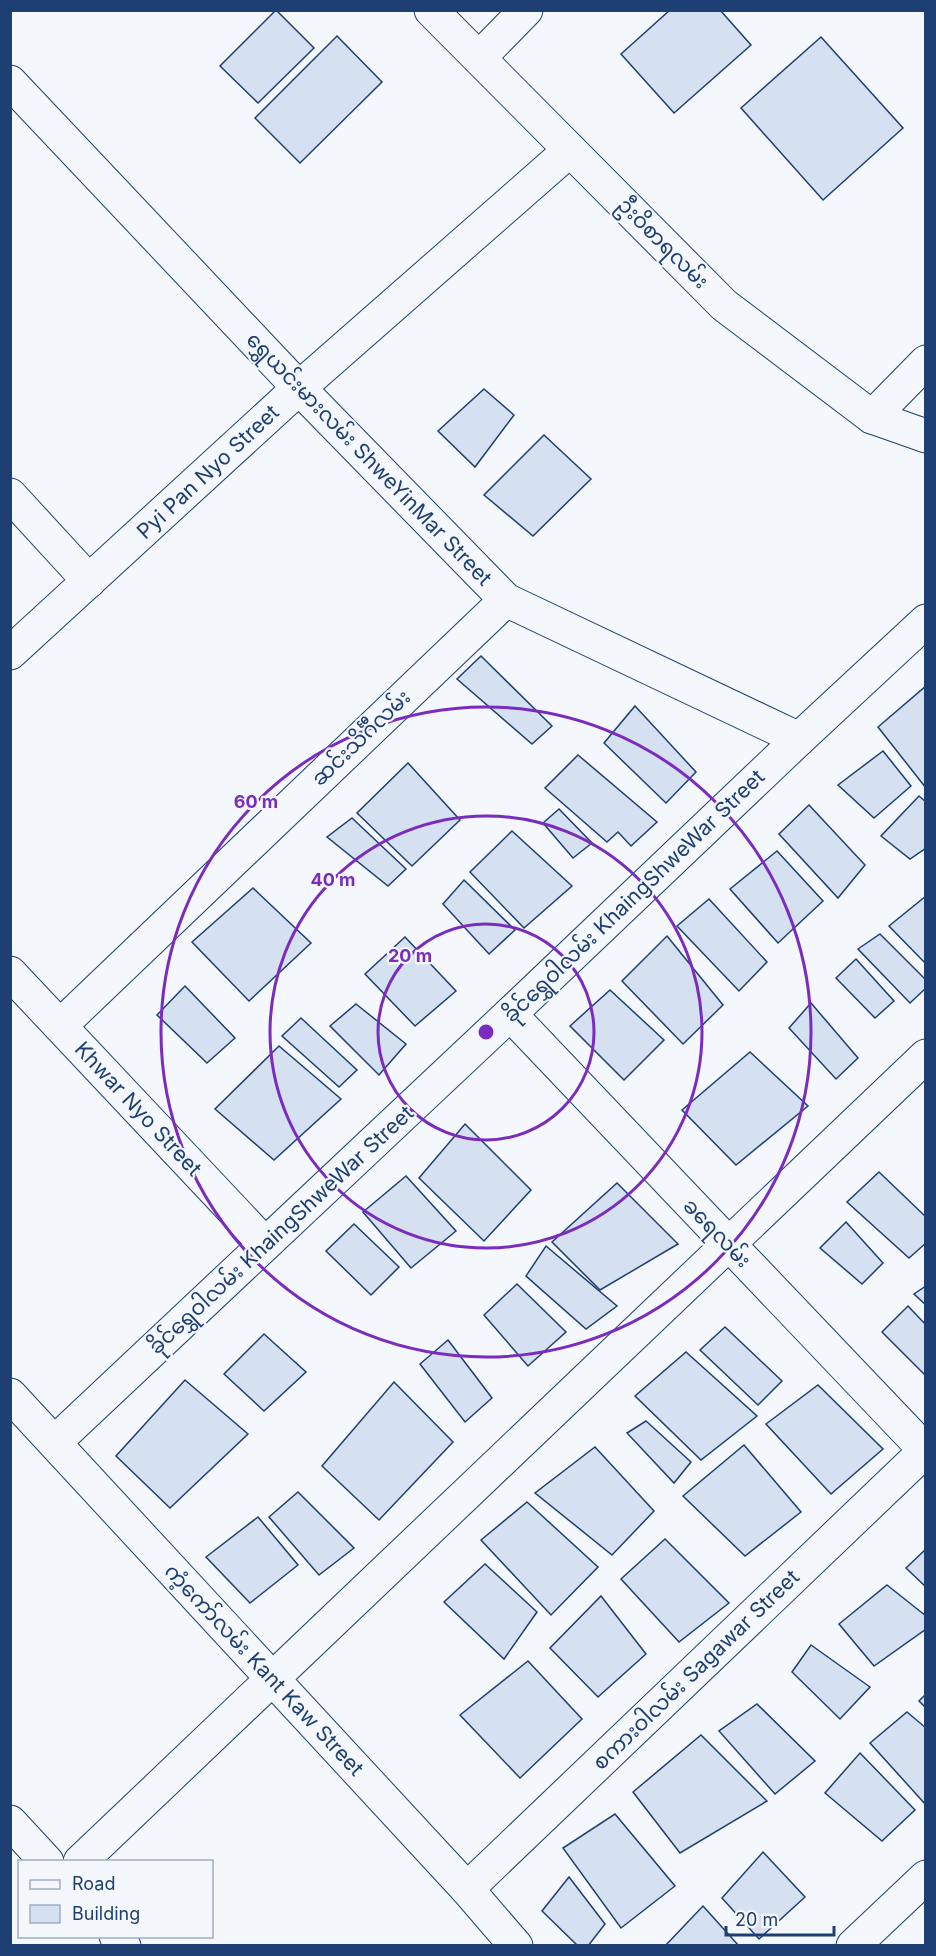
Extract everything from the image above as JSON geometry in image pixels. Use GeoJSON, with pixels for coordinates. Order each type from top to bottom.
{"type":"FeatureCollection","features":[{"type":"Feature","properties":{"kind":"street","name":"ဦးဝိစာရလမ်း"},"geometry":{"type":"LineString","coordinates":[[431,10],[724,304],[872,417],[926,436]]}},
{"type":"Feature","properties":{"kind":"street"},"geometry":{"type":"LineString","coordinates":[[479,58],[526,10]]}},
{"type":"Feature","properties":{"kind":"street","name":"ရွှေယင်းမားလမ်း ShweYinMar Street"},"geometry":{"type":"LineString","coordinates":[[10,82],[299,388],[506,600],[799,739]]}},
{"type":"Feature","properties":{"kind":"street","name":"Pyi Pan Nyo Street"},"geometry":{"type":"LineString","coordinates":[[10,653],[299,388],[570,150]]}},
{"type":"Feature","properties":{"kind":"street"},"geometry":{"type":"LineString","coordinates":[[872,417],[926,362]]}},
{"type":"Feature","properties":{"kind":"street"},"geometry":{"type":"LineString","coordinates":[[10,495],[89,581]]}},
{"type":"Feature","properties":{"kind":"street","name":"ဆင်းသိင်္ဂီလမ်း"},"geometry":{"type":"LineString","coordinates":[[60,1026],[506,600]]}},
{"type":"Feature","properties":{"kind":"street","name":"ခိုင်ရွှေဝါလမ်း KhaingShweWar Street"},"geometry":{"type":"LineString","coordinates":[[55,1442],[926,621]]}},
{"type":"Feature","properties":{"kind":"street","name":"Khwar Nyo Street"},"geometry":{"type":"LineString","coordinates":[[10,974],[265,1244]]}},
{"type":"Feature","properties":{"kind":"street","name":"ခရေလမ်း"},"geometry":{"type":"LineString","coordinates":[[510,1014],[925,1450]]}},
{"type":"Feature","properties":{"kind":"street"},"geometry":{"type":"LineString","coordinates":[[83,1860],[926,1056]]}},
{"type":"Feature","properties":{"kind":"street","name":"ကံ့ကော်လမ်း Kant Kaw Street"},"geometry":{"type":"LineString","coordinates":[[10,1395],[467,1889],[516,1946]]}},
{"type":"Feature","properties":{"kind":"street","name":"စကားဝါလမ်း Sagawar Street"},"geometry":{"type":"LineString","coordinates":[[467,1889],[925,1450]]}},
{"type":"Feature","properties":{"kind":"street"},"geometry":{"type":"LineString","coordinates":[[10,1822],[44,1860]]}},
{"type":"Feature","properties":{"kind":"street"},"geometry":{"type":"LineString","coordinates":[[853,1946],[926,1877]]}},
{"type":"Feature","properties":{"kind":"building"},"geometry":{"type":"Polygon","coordinates":[[[276,10],[314,48],[258,103],[220,66],[276,10]]]}},
{"type":"Feature","properties":{"kind":"building"},"geometry":{"type":"Polygon","coordinates":[[[670,10],[720,10],[751,45],[674,113],[621,54],[670,10]]]}},
{"type":"Feature","properties":{"kind":"building"},"geometry":{"type":"Polygon","coordinates":[[[337,36],[382,82],[300,163],[255,118],[337,36]]]}},
{"type":"Feature","properties":{"kind":"building"},"geometry":{"type":"Polygon","coordinates":[[[821,37],[903,128],[823,200],[741,108],[821,37]]]}},
{"type":"Feature","properties":{"kind":"building"},"geometry":{"type":"Polygon","coordinates":[[[484,389],[514,415],[475,467],[438,431],[484,389]]]}},
{"type":"Feature","properties":{"kind":"building"},"geometry":{"type":"Polygon","coordinates":[[[544,435],[591,479],[533,536],[484,495],[544,435]]]}},
{"type":"Feature","properties":{"kind":"building"},"geometry":{"type":"Polygon","coordinates":[[[481,656],[552,726],[532,744],[457,679],[481,656]]]}},
{"type":"Feature","properties":{"kind":"building"},"geometry":{"type":"Polygon","coordinates":[[[926,686],[926,788],[878,727],[926,686]]]}},
{"type":"Feature","properties":{"kind":"building"},"geometry":{"type":"Polygon","coordinates":[[[635,706],[696,772],[666,803],[604,743],[635,706]]]}},
{"type":"Feature","properties":{"kind":"building"},"geometry":{"type":"Polygon","coordinates":[[[883,751],[911,786],[874,818],[838,785],[883,751]]]}},
{"type":"Feature","properties":{"kind":"building"},"geometry":{"type":"Polygon","coordinates":[[[578,755],[657,822],[631,846],[618,832],[607,842],[545,788],[578,755]]]}},
{"type":"Feature","properties":{"kind":"building"},"geometry":{"type":"Polygon","coordinates":[[[408,763],[460,820],[412,866],[357,813],[408,763]]]}},
{"type":"Feature","properties":{"kind":"building"},"geometry":{"type":"Polygon","coordinates":[[[919,796],[926,802],[926,848],[910,859],[881,836],[919,796]]]}},
{"type":"Feature","properties":{"kind":"building"},"geometry":{"type":"Polygon","coordinates":[[[809,805],[865,865],[838,898],[779,834],[809,805]]]}},
{"type":"Feature","properties":{"kind":"building"},"geometry":{"type":"Polygon","coordinates":[[[559,809],[592,843],[573,858],[543,823],[559,809]]]}},
{"type":"Feature","properties":{"kind":"building"},"geometry":{"type":"Polygon","coordinates":[[[352,818],[406,869],[388,886],[327,837],[352,818]]]}},
{"type":"Feature","properties":{"kind":"building"},"geometry":{"type":"Polygon","coordinates":[[[512,831],[572,886],[524,928],[470,872],[512,831]]]}},
{"type":"Feature","properties":{"kind":"building"},"geometry":{"type":"Polygon","coordinates":[[[777,851],[823,901],[778,943],[730,889],[777,851]]]}},
{"type":"Feature","properties":{"kind":"building"},"geometry":{"type":"Polygon","coordinates":[[[464,880],[515,930],[489,954],[443,904],[464,880]]]}},
{"type":"Feature","properties":{"kind":"building"},"geometry":{"type":"Polygon","coordinates":[[[253,888],[311,943],[249,1001],[192,942],[253,888]]]}},
{"type":"Feature","properties":{"kind":"building"},"geometry":{"type":"Polygon","coordinates":[[[926,896],[926,964],[889,926],[926,896]]]}},
{"type":"Feature","properties":{"kind":"building"},"geometry":{"type":"Polygon","coordinates":[[[709,899],[767,962],[739,991],[677,926],[709,899]]]}},
{"type":"Feature","properties":{"kind":"building"},"geometry":{"type":"Polygon","coordinates":[[[880,934],[926,980],[926,988],[910,1003],[858,949],[880,934]]]}},
{"type":"Feature","properties":{"kind":"building"},"geometry":{"type":"Polygon","coordinates":[[[667,936],[723,1005],[683,1044],[622,981],[667,936]]]}},
{"type":"Feature","properties":{"kind":"building"},"geometry":{"type":"Polygon","coordinates":[[[405,937],[456,991],[415,1026],[365,974],[405,937]]]}},
{"type":"Feature","properties":{"kind":"building"},"geometry":{"type":"Polygon","coordinates":[[[856,959],[894,1001],[875,1018],[836,978],[856,959]]]}},
{"type":"Feature","properties":{"kind":"building"},"geometry":{"type":"Polygon","coordinates":[[[185,986],[235,1038],[207,1063],[157,1015],[185,986]]]}},
{"type":"Feature","properties":{"kind":"building"},"geometry":{"type":"Polygon","coordinates":[[[610,990],[664,1040],[624,1080],[570,1026],[610,990]]]}},
{"type":"Feature","properties":{"kind":"building"},"geometry":{"type":"Polygon","coordinates":[[[811,1003],[858,1058],[836,1079],[789,1028],[811,1003]]]}},
{"type":"Feature","properties":{"kind":"building"},"geometry":{"type":"Polygon","coordinates":[[[356,1004],[406,1044],[379,1075],[330,1026],[356,1004]]]}},
{"type":"Feature","properties":{"kind":"building"},"geometry":{"type":"Polygon","coordinates":[[[301,1018],[357,1070],[339,1087],[282,1036],[301,1018]]]}},
{"type":"Feature","properties":{"kind":"building"},"geometry":{"type":"Polygon","coordinates":[[[279,1046],[341,1099],[274,1160],[215,1109],[279,1046]]]}},
{"type":"Feature","properties":{"kind":"building"},"geometry":{"type":"Polygon","coordinates":[[[750,1052],[808,1106],[736,1165],[682,1110],[750,1052]]]}},
{"type":"Feature","properties":{"kind":"building"},"geometry":{"type":"Polygon","coordinates":[[[465,1124],[531,1190],[484,1241],[419,1178],[465,1124]]]}},
{"type":"Feature","properties":{"kind":"building"},"geometry":{"type":"Polygon","coordinates":[[[879,1172],[926,1217],[926,1243],[909,1258],[847,1202],[879,1172]]]}},
{"type":"Feature","properties":{"kind":"building"},"geometry":{"type":"Polygon","coordinates":[[[406,1176],[456,1231],[411,1268],[363,1212],[406,1176]]]}},
{"type":"Feature","properties":{"kind":"building"},"geometry":{"type":"Polygon","coordinates":[[[617,1183],[678,1244],[600,1290],[552,1242],[617,1183]]]}},
{"type":"Feature","properties":{"kind":"building"},"geometry":{"type":"Polygon","coordinates":[[[846,1222],[883,1263],[862,1284],[820,1248],[846,1222]]]}},
{"type":"Feature","properties":{"kind":"building"},"geometry":{"type":"Polygon","coordinates":[[[354,1224],[399,1267],[371,1295],[326,1251],[354,1224]]]}},
{"type":"Feature","properties":{"kind":"building"},"geometry":{"type":"Polygon","coordinates":[[[546,1246],[617,1306],[586,1329],[526,1276],[546,1246]]]}},
{"type":"Feature","properties":{"kind":"building"},"geometry":{"type":"Polygon","coordinates":[[[517,1284],[566,1332],[528,1366],[484,1315],[517,1284]]]}},
{"type":"Feature","properties":{"kind":"building"},"geometry":{"type":"Polygon","coordinates":[[[926,1286],[926,1305],[914,1294],[926,1286]]]}},
{"type":"Feature","properties":{"kind":"building"},"geometry":{"type":"Polygon","coordinates":[[[908,1306],[926,1325],[926,1376],[882,1332],[908,1306]]]}},
{"type":"Feature","properties":{"kind":"building"},"geometry":{"type":"Polygon","coordinates":[[[725,1327],[782,1381],[758,1405],[700,1350],[725,1327]]]}},
{"type":"Feature","properties":{"kind":"building"},"geometry":{"type":"Polygon","coordinates":[[[264,1334],[306,1372],[264,1411],[224,1374],[264,1334]]]}},
{"type":"Feature","properties":{"kind":"building"},"geometry":{"type":"Polygon","coordinates":[[[448,1340],[492,1398],[465,1422],[420,1364],[448,1340]]]}},
{"type":"Feature","properties":{"kind":"building"},"geometry":{"type":"Polygon","coordinates":[[[686,1352],[757,1416],[701,1460],[635,1396],[686,1352]]]}},
{"type":"Feature","properties":{"kind":"building"},"geometry":{"type":"Polygon","coordinates":[[[185,1380],[248,1434],[170,1508],[116,1456],[185,1380]]]}},
{"type":"Feature","properties":{"kind":"building"},"geometry":{"type":"Polygon","coordinates":[[[394,1382],[453,1442],[379,1520],[322,1466],[394,1382]]]}},
{"type":"Feature","properties":{"kind":"building"},"geometry":{"type":"Polygon","coordinates":[[[818,1385],[883,1449],[831,1494],[766,1424],[818,1385]]]}},
{"type":"Feature","properties":{"kind":"building"},"geometry":{"type":"Polygon","coordinates":[[[646,1421],[691,1462],[674,1483],[627,1433],[646,1421]]]}},
{"type":"Feature","properties":{"kind":"building"},"geometry":{"type":"Polygon","coordinates":[[[744,1445],[801,1512],[745,1556],[683,1496],[744,1445]]]}},
{"type":"Feature","properties":{"kind":"building"},"geometry":{"type":"Polygon","coordinates":[[[595,1447],[654,1511],[612,1555],[535,1493],[595,1447]]]}},
{"type":"Feature","properties":{"kind":"building"},"geometry":{"type":"Polygon","coordinates":[[[298,1492],[354,1548],[319,1575],[269,1517],[298,1492]]]}},
{"type":"Feature","properties":{"kind":"building"},"geometry":{"type":"Polygon","coordinates":[[[527,1502],[598,1567],[551,1615],[481,1540],[527,1502]]]}},
{"type":"Feature","properties":{"kind":"building"},"geometry":{"type":"Polygon","coordinates":[[[258,1517],[298,1565],[250,1603],[206,1557],[258,1517]]]}},
{"type":"Feature","properties":{"kind":"building"},"geometry":{"type":"Polygon","coordinates":[[[665,1539],[729,1603],[679,1642],[621,1579],[665,1539]]]}},
{"type":"Feature","properties":{"kind":"building"},"geometry":{"type":"Polygon","coordinates":[[[926,1549],[926,1587],[906,1568],[926,1549]]]}},
{"type":"Feature","properties":{"kind":"building"},"geometry":{"type":"Polygon","coordinates":[[[485,1564],[537,1612],[504,1659],[444,1602],[485,1564]]]}},
{"type":"Feature","properties":{"kind":"building"},"geometry":{"type":"Polygon","coordinates":[[[887,1585],[926,1616],[926,1629],[874,1666],[839,1624],[887,1585]]]}},
{"type":"Feature","properties":{"kind":"building"},"geometry":{"type":"Polygon","coordinates":[[[601,1596],[646,1654],[598,1697],[550,1648],[601,1596]]]}},
{"type":"Feature","properties":{"kind":"building"},"geometry":{"type":"Polygon","coordinates":[[[811,1645],[870,1687],[840,1719],[792,1672],[811,1645]]]}},
{"type":"Feature","properties":{"kind":"building"},"geometry":{"type":"Polygon","coordinates":[[[528,1661],[582,1719],[520,1778],[460,1715],[528,1661]]]}},
{"type":"Feature","properties":{"kind":"building"},"geometry":{"type":"Polygon","coordinates":[[[926,1694],[926,1708],[919,1701],[926,1694]]]}},
{"type":"Feature","properties":{"kind":"building"},"geometry":{"type":"Polygon","coordinates":[[[757,1704],[815,1761],[775,1794],[719,1731],[757,1704]]]}},
{"type":"Feature","properties":{"kind":"building"},"geometry":{"type":"Polygon","coordinates":[[[907,1712],[926,1728],[926,1805],[870,1743],[907,1712]]]}},
{"type":"Feature","properties":{"kind":"building"},"geometry":{"type":"Polygon","coordinates":[[[701,1735],[767,1801],[680,1853],[633,1792],[701,1735]]]}},
{"type":"Feature","properties":{"kind":"building"},"geometry":{"type":"Polygon","coordinates":[[[860,1753],[915,1810],[882,1841],[825,1793],[860,1753]]]}},
{"type":"Feature","properties":{"kind":"building"},"geometry":{"type":"Polygon","coordinates":[[[615,1814],[675,1886],[621,1928],[563,1848],[615,1814]]]}},
{"type":"Feature","properties":{"kind":"building"},"geometry":{"type":"Polygon","coordinates":[[[763,1852],[805,1897],[759,1939],[722,1898],[763,1852]]]}},
{"type":"Feature","properties":{"kind":"building"},"geometry":{"type":"Polygon","coordinates":[[[569,1877],[605,1924],[588,1946],[578,1946],[542,1911],[569,1877]]]}},
{"type":"Feature","properties":{"kind":"building"},"geometry":{"type":"Polygon","coordinates":[[[703,1906],[739,1946],[665,1946],[703,1906]]]}}]}
